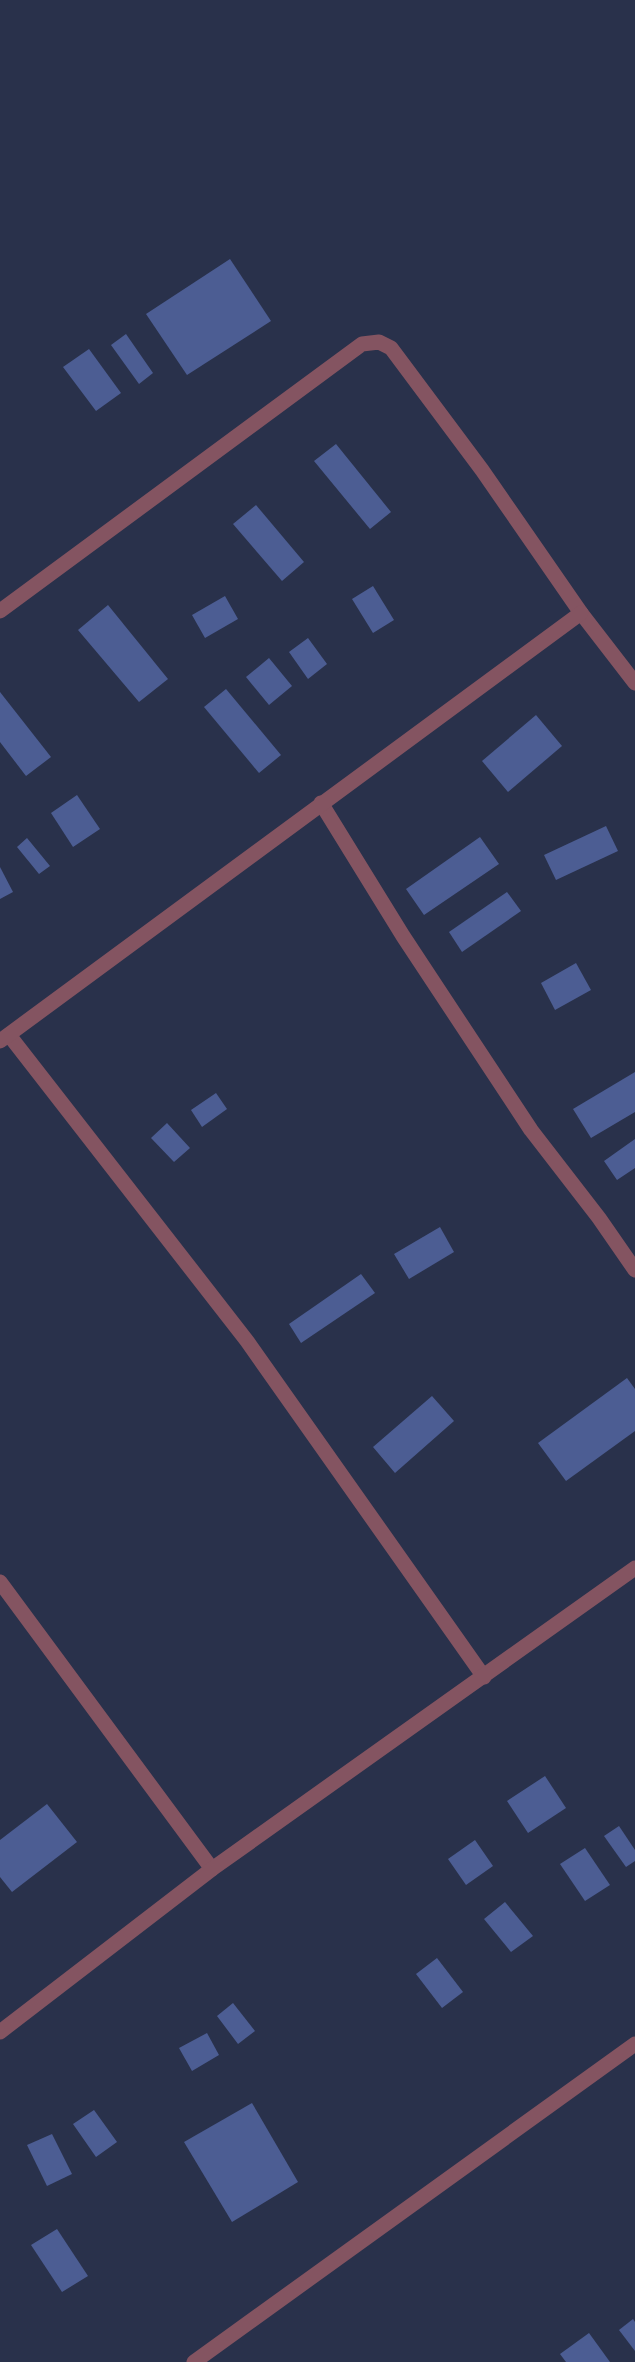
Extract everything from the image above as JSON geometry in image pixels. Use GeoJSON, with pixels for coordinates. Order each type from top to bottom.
{"type":"FeatureCollection","features":[{"type":"Feature","properties":{"kind":"street"},"geometry":{"type":"LineString","coordinates":[[0,612],[362,344],[379,342],[391,348],[482,470],[581,613],[635,683]]}},
{"type":"Feature","properties":{"kind":"street"},"geometry":{"type":"LineString","coordinates":[[484,1677],[247,1341],[4,1038],[581,613]]}},
{"type":"Feature","properties":{"kind":"street"},"geometry":{"type":"LineString","coordinates":[[321,803],[403,936],[531,1130],[599,1218],[635,1270]]}},
{"type":"Feature","properties":{"kind":"street"},"geometry":{"type":"LineString","coordinates":[[0,2032],[212,1869],[635,1568]]}},
{"type":"Feature","properties":{"kind":"street"},"geometry":{"type":"LineString","coordinates":[[0,1582],[212,1869]]}},
{"type":"Feature","properties":{"kind":"street"},"geometry":{"type":"LineString","coordinates":[[194,2362],[634,2048]]}},
{"type":"Feature","properties":{"kind":"building"},"geometry":{"type":"Polygon","coordinates":[[[230,259],[271,321],[187,375],[146,314],[230,259]]]}},
{"type":"Feature","properties":{"kind":"building"},"geometry":{"type":"Polygon","coordinates":[[[126,334],[153,373],[139,384],[111,345],[126,334]]]}},
{"type":"Feature","properties":{"kind":"building"},"geometry":{"type":"Polygon","coordinates":[[[89,349],[121,393],[96,411],[63,367],[89,349]]]}},
{"type":"Feature","properties":{"kind":"building"},"geometry":{"type":"Polygon","coordinates":[[[336,444],[391,512],[370,529],[314,461],[336,444]]]}},
{"type":"Feature","properties":{"kind":"building"},"geometry":{"type":"Polygon","coordinates":[[[256,505],[304,562],[282,581],[233,524],[256,505]]]}},
{"type":"Feature","properties":{"kind":"building"},"geometry":{"type":"Polygon","coordinates":[[[373,586],[394,620],[373,633],[352,599],[373,586]]]}},
{"type":"Feature","properties":{"kind":"building"},"geometry":{"type":"Polygon","coordinates":[[[225,596],[238,619],[205,638],[192,615],[225,596]]]}},
{"type":"Feature","properties":{"kind":"building"},"geometry":{"type":"Polygon","coordinates":[[[108,605],[168,679],[139,702],[78,630],[108,605]]]}},
{"type":"Feature","properties":{"kind":"building"},"geometry":{"type":"Polygon","coordinates":[[[308,638],[327,664],[308,679],[289,652],[308,638]]]}},
{"type":"Feature","properties":{"kind":"building"},"geometry":{"type":"Polygon","coordinates":[[[269,658],[292,686],[269,705],[246,677],[269,658]]]}},
{"type":"Feature","properties":{"kind":"building"},"geometry":{"type":"Polygon","coordinates":[[[226,689],[281,755],[259,773],[204,707],[226,689]]]}},
{"type":"Feature","properties":{"kind":"building"},"geometry":{"type":"Polygon","coordinates":[[[0,692],[51,757],[26,776],[0,742],[0,692]]]}},
{"type":"Feature","properties":{"kind":"building"},"geometry":{"type":"Polygon","coordinates":[[[536,715],[562,746],[508,792],[482,761],[536,715]]]}},
{"type":"Feature","properties":{"kind":"building"},"geometry":{"type":"Polygon","coordinates":[[[77,795],[100,829],[73,847],[51,813],[77,795]]]}},
{"type":"Feature","properties":{"kind":"building"},"geometry":{"type":"Polygon","coordinates":[[[606,826],[618,851],[556,880],[544,855],[606,826]]]}},
{"type":"Feature","properties":{"kind":"building"},"geometry":{"type":"Polygon","coordinates":[[[480,837],[499,864],[424,915],[406,889],[480,837]]]}},
{"type":"Feature","properties":{"kind":"building"},"geometry":{"type":"Polygon","coordinates":[[[27,838],[50,866],[39,874],[17,847],[27,838]]]}},
{"type":"Feature","properties":{"kind":"building"},"geometry":{"type":"Polygon","coordinates":[[[0,867],[13,892],[0,899],[0,867]]]}},
{"type":"Feature","properties":{"kind":"building"},"geometry":{"type":"Polygon","coordinates":[[[507,892],[521,911],[462,952],[449,932],[507,892]]]}},
{"type":"Feature","properties":{"kind":"building"},"geometry":{"type":"Polygon","coordinates":[[[576,963],[591,990],[555,1010],[541,983],[576,963]]]}},
{"type":"Feature","properties":{"kind":"building"},"geometry":{"type":"Polygon","coordinates":[[[635,1072],[635,1112],[591,1138],[573,1109],[635,1072]]]}},
{"type":"Feature","properties":{"kind":"building"},"geometry":{"type":"Polygon","coordinates":[[[216,1093],[227,1109],[202,1127],[191,1110],[216,1093]]]}},
{"type":"Feature","properties":{"kind":"building"},"geometry":{"type":"Polygon","coordinates":[[[167,1123],[190,1148],[174,1162],[151,1138],[167,1123]]]}},
{"type":"Feature","properties":{"kind":"building"},"geometry":{"type":"Polygon","coordinates":[[[635,1139],[635,1168],[617,1180],[604,1161],[635,1139]]]}},
{"type":"Feature","properties":{"kind":"building"},"geometry":{"type":"Polygon","coordinates":[[[440,1227],[454,1252],[409,1279],[394,1254],[440,1227]]]}},
{"type":"Feature","properties":{"kind":"building"},"geometry":{"type":"Polygon","coordinates":[[[361,1274],[375,1293],[301,1343],[289,1324],[361,1274]]]}},
{"type":"Feature","properties":{"kind":"building"},"geometry":{"type":"Polygon","coordinates":[[[627,1378],[635,1389],[635,1431],[566,1481],[538,1443],[627,1378]]]}},
{"type":"Feature","properties":{"kind":"building"},"geometry":{"type":"Polygon","coordinates":[[[432,1396],[454,1421],[395,1473],[373,1447],[432,1396]]]}},
{"type":"Feature","properties":{"kind":"building"},"geometry":{"type":"Polygon","coordinates":[[[545,1776],[566,1808],[528,1833],[507,1801],[545,1776]]]}},
{"type":"Feature","properties":{"kind":"building"},"geometry":{"type":"Polygon","coordinates":[[[47,1804],[77,1842],[12,1892],[0,1877],[0,1840],[47,1804]]]}},
{"type":"Feature","properties":{"kind":"building"},"geometry":{"type":"Polygon","coordinates":[[[619,1826],[635,1850],[635,1861],[626,1867],[604,1836],[619,1826]]]}},
{"type":"Feature","properties":{"kind":"building"},"geometry":{"type":"Polygon","coordinates":[[[475,1840],[493,1866],[466,1885],[448,1859],[475,1840]]]}},
{"type":"Feature","properties":{"kind":"building"},"geometry":{"type":"Polygon","coordinates":[[[585,1848],[610,1885],[585,1901],[560,1864],[585,1848]]]}},
{"type":"Feature","properties":{"kind":"building"},"geometry":{"type":"Polygon","coordinates":[[[505,1902],[533,1936],[511,1952],[484,1919],[505,1902]]]}},
{"type":"Feature","properties":{"kind":"building"},"geometry":{"type":"Polygon","coordinates":[[[437,1958],[463,1992],[442,2008],[416,1974],[437,1958]]]}},
{"type":"Feature","properties":{"kind":"building"},"geometry":{"type":"Polygon","coordinates":[[[233,2003],[255,2031],[238,2044],[217,2016],[233,2003]]]}},
{"type":"Feature","properties":{"kind":"building"},"geometry":{"type":"Polygon","coordinates":[[[207,2033],[219,2055],[192,2071],[179,2048],[207,2033]]]}},
{"type":"Feature","properties":{"kind":"building"},"geometry":{"type":"Polygon","coordinates":[[[252,2103],[298,2182],[232,2222],[184,2142],[252,2103]]]}},
{"type":"Feature","properties":{"kind":"building"},"geometry":{"type":"Polygon","coordinates":[[[94,2110],[117,2142],[96,2157],[73,2124],[94,2110]]]}},
{"type":"Feature","properties":{"kind":"building"},"geometry":{"type":"Polygon","coordinates":[[[52,2134],[72,2174],[47,2186],[27,2145],[52,2134]]]}},
{"type":"Feature","properties":{"kind":"building"},"geometry":{"type":"Polygon","coordinates":[[[57,2229],[88,2276],[62,2292],[31,2245],[57,2229]]]}},
{"type":"Feature","properties":{"kind":"building"},"geometry":{"type":"Polygon","coordinates":[[[633,2319],[635,2322],[635,2351],[619,2330],[633,2319]]]}},
{"type":"Feature","properties":{"kind":"building"},"geometry":{"type":"Polygon","coordinates":[[[589,2333],[610,2362],[566,2362],[560,2354],[589,2333]]]}}]}
